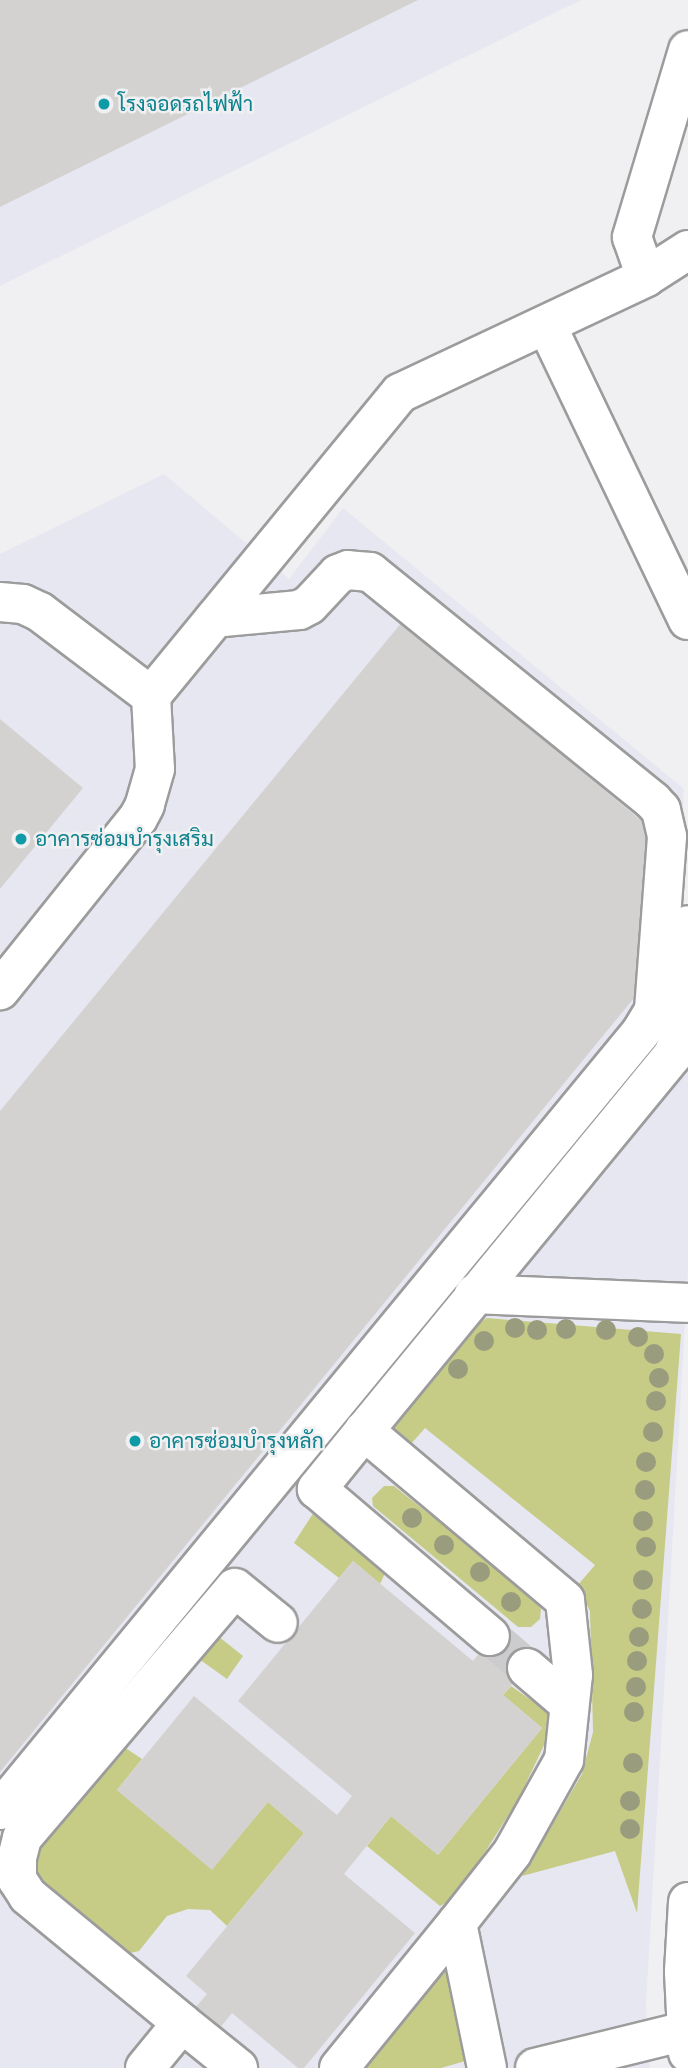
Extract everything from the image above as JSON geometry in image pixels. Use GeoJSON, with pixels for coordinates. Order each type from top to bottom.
{"type":"FeatureCollection","features":[{"type":"Feature","properties":{"kind":"street"},"geometry":{"type":"LineString","coordinates":[[646,277],[632,237],[688,50]]}},
{"type":"Feature","properties":{"kind":"street"},"geometry":{"type":"LineString","coordinates":[[0,990],[145,805],[155,769],[151,696],[400,393],[646,277],[688,250]]}},
{"type":"Feature","properties":{"kind":"street"},"geometry":{"type":"LineString","coordinates":[[547,326],[688,620]]}},
{"type":"Feature","properties":{"kind":"street"},"geometry":{"type":"LineString","coordinates":[[0,1810],[641,1032],[654,1010],[667,836],[661,810],[653,801],[370,572],[348,570],[338,574],[309,604],[299,610],[215,618]]}},
{"type":"Feature","properties":{"kind":"street"},"geometry":{"type":"LineString","coordinates":[[0,602],[23,604],[40,612],[151,696]]}},
{"type":"Feature","properties":{"kind":"street"},"geometry":{"type":"LineString","coordinates":[[490,1636],[317,1489],[474,1294],[673,1055],[682,1032],[688,925]]}},
{"type":"Feature","properties":{"kind":"street"},"geometry":{"type":"LineString","coordinates":[[474,1294],[688,1303]]}},
{"type":"Feature","properties":{"kind":"street"},"geometry":{"type":"LineString","coordinates":[[339,2068],[512,1853],[564,1760],[573,1675],[565,1600],[364,1431]]}},
{"type":"Feature","properties":{"kind":"street"},"geometry":{"type":"LineString","coordinates":[[238,2068],[28,1896],[17,1879],[17,1858],[22,1838],[235,1588],[278,1623]]}},
{"type":"Feature","properties":{"kind":"street"},"geometry":{"type":"LineString","coordinates":[[527,1668],[569,1704]]}},
{"type":"Feature","properties":{"kind":"street"},"geometry":{"type":"LineString","coordinates":[[535,2068],[687,2042],[684,1972],[688,1902]]}},
{"type":"Feature","properties":{"kind":"street"},"geometry":{"type":"LineString","coordinates":[[457,1923],[487,2068]]}},
{"type":"Feature","properties":{"kind":"street"},"geometry":{"type":"LineString","coordinates":[[145,2068],[182,2024]]}},
{"type":"Feature","properties":{"kind":"shaded area"},"geometry":{"type":"Polygon","coordinates":[[[0,0],[581,0],[0,286],[0,0]]]}},
{"type":"Feature","properties":{"kind":"shaded area"},"geometry":{"type":"Polygon","coordinates":[[[164,474],[289,579],[343,508],[684,789],[668,1030],[688,1034],[688,1270],[646,2006],[650,2068],[0,2068],[0,554],[164,474]]]}},
{"type":"Feature","properties":{"kind":"green space"},"geometry":{"type":"Polygon","coordinates":[[[487,1318],[681,1334],[637,1913],[615,1851],[522,1876],[582,1774],[593,1732],[590,1611],[577,1586],[595,1565],[425,1428],[411,1444],[391,1426],[462,1334],[487,1318]]]}},
{"type":"Feature","properties":{"kind":"green space"},"geometry":{"type":"Polygon","coordinates":[[[384,1486],[394,1486],[533,1597],[541,1609],[540,1619],[531,1627],[518,1627],[373,1506],[372,1498],[384,1486]]]}},
{"type":"Feature","properties":{"kind":"green space"},"geometry":{"type":"Polygon","coordinates":[[[314,1512],[387,1569],[380,1584],[353,1561],[339,1578],[294,1543],[314,1512]]]}},
{"type":"Feature","properties":{"kind":"green space"},"geometry":{"type":"Polygon","coordinates":[[[218,1636],[243,1656],[227,1679],[192,1654],[218,1636]]]}},
{"type":"Feature","properties":{"kind":"green space"},"geometry":{"type":"Polygon","coordinates":[[[511,1686],[548,1712],[546,1741],[518,1800],[473,1871],[450,1901],[440,1906],[367,1846],[391,1816],[438,1855],[542,1728],[503,1695],[511,1686]]]}},
{"type":"Feature","properties":{"kind":"green space"},"geometry":{"type":"Polygon","coordinates":[[[121,1745],[142,1759],[117,1790],[212,1869],[268,1802],[304,1833],[227,1926],[210,1910],[188,1909],[167,1916],[139,1951],[126,1954],[32,1874],[32,1850],[121,1745]]]}},
{"type":"Feature","properties":{"kind":"green space"},"geometry":{"type":"Polygon","coordinates":[[[450,1963],[476,2058],[441,2068],[366,2068],[367,2056],[450,1963]]]}},
{"type":"Feature","properties":{"kind":"building","name":"โรงจอดรถไฟฟ้า"},"geometry":{"type":"Polygon","coordinates":[[[0,0],[418,0],[0,207],[0,0]]]}},
{"type":"Feature","properties":{"kind":"building","name":"อาคารซ่อมบำรุงหลัก"},"geometry":{"type":"Polygon","coordinates":[[[402,622],[649,827],[634,998],[0,1772],[0,1111],[402,622]]]}},
{"type":"Feature","properties":{"kind":"building","name":"อาคารซ่อมบำรุงเสริม"},"geometry":{"type":"Polygon","coordinates":[[[0,719],[83,788],[0,889],[0,719]]]}},
{"type":"Feature","properties":{"kind":"building"},"geometry":{"type":"Polygon","coordinates":[[[353,1561],[473,1661],[500,1627],[535,1656],[503,1695],[542,1728],[438,1855],[391,1816],[344,1874],[415,1933],[304,2068],[298,2068],[232,2013],[219,2029],[195,2008],[207,1994],[186,1976],[304,1833],[268,1802],[212,1870],[117,1790],[194,1696],[337,1815],[352,1796],[238,1701],[353,1561]]]}},
{"type":"Feature","properties":{"kind":"tunnel"},"geometry":{"type":"LineString","coordinates":[[490,1636],[527,1668]]}},
{"type":"Feature","properties":{"kind":"place","name":"โรงจอดรถไฟฟ้า"},"geometry":{"type":"Point","coordinates":[104,104]}},
{"type":"Feature","properties":{"kind":"place","name":"อาคารซ่อมบำรุงเสริม"},"geometry":{"type":"Point","coordinates":[21,839]}},
{"type":"Feature","properties":{"kind":"place","name":"อาคารซ่อมบำรุงหลัก"},"geometry":{"type":"Point","coordinates":[135,1441]}}]}
